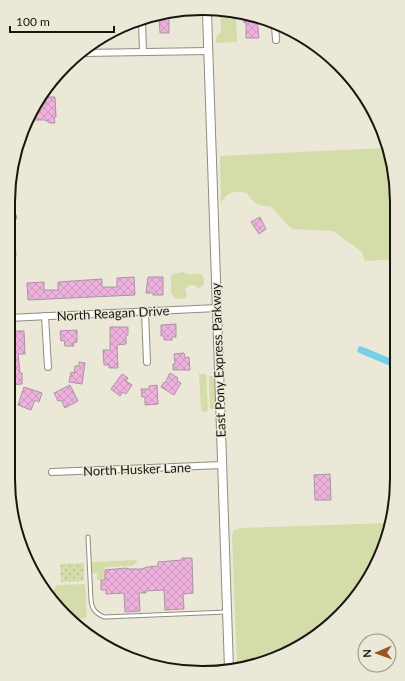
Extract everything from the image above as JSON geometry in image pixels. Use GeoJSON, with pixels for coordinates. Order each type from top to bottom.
{"type":"FeatureCollection","features":[{"type":"Feature","properties":{"kind":"street","name":"East Pony Express Parkway"},"geometry":{"type":"LineString","coordinates":[[207,15],[229,664]]}},
{"type":"Feature","properties":{"kind":"street"},"geometry":{"type":"LineString","coordinates":[[142,25],[143,52]]}},
{"type":"Feature","properties":{"kind":"street"},"geometry":{"type":"LineString","coordinates":[[275,30],[276,40]]}},
{"type":"Feature","properties":{"kind":"street"},"geometry":{"type":"LineString","coordinates":[[90,53],[208,51]]}},
{"type":"Feature","properties":{"kind":"street","name":"North Reagan Drive"},"geometry":{"type":"LineString","coordinates":[[15,318],[217,308]]}},
{"type":"Feature","properties":{"kind":"street"},"geometry":{"type":"LineString","coordinates":[[145,312],[147,362]]}},
{"type":"Feature","properties":{"kind":"street"},"geometry":{"type":"LineString","coordinates":[[45,316],[48,367]]}},
{"type":"Feature","properties":{"kind":"street","name":"North Husker Lane"},"geometry":{"type":"LineString","coordinates":[[52,472],[222,466]]}},
{"type":"Feature","properties":{"kind":"lane"},"geometry":{"type":"LineString","coordinates":[[88,538],[92,609],[98,614],[104,617],[227,612]]}},
{"type":"Feature","properties":{"kind":"green space"},"geometry":{"type":"Polygon","coordinates":[[[220,16],[236,19],[237,42],[216,43],[216,37],[221,32],[220,16]]]}},
{"type":"Feature","properties":{"kind":"green space"},"geometry":{"type":"Polygon","coordinates":[[[382,148],[390,190],[390,259],[365,261],[362,252],[333,231],[292,229],[270,206],[256,204],[247,193],[235,192],[228,194],[221,204],[220,156],[382,148]]]}},
{"type":"Feature","properties":{"kind":"green space"},"geometry":{"type":"Polygon","coordinates":[[[184,272],[190,275],[201,274],[204,285],[199,288],[192,285],[185,288],[187,296],[185,298],[176,299],[171,293],[171,276],[173,274],[184,272]]]}},
{"type":"Feature","properties":{"kind":"green space"},"geometry":{"type":"Polygon","coordinates":[[[199,374],[206,374],[208,411],[203,412],[201,409],[199,374]]]}},
{"type":"Feature","properties":{"kind":"green space"},"geometry":{"type":"Polygon","coordinates":[[[209,376],[215,376],[215,409],[210,409],[209,376]]]}},
{"type":"Feature","properties":{"kind":"green space"},"geometry":{"type":"Polygon","coordinates":[[[385,523],[376,550],[365,572],[351,593],[335,611],[317,627],[285,647],[251,660],[237,662],[232,535],[234,530],[240,528],[385,523]]]}},
{"type":"Feature","properties":{"kind":"green space"},"geometry":{"type":"Polygon","coordinates":[[[138,560],[133,566],[106,567],[104,570],[105,580],[97,580],[97,573],[92,573],[92,562],[138,560]]]}},
{"type":"Feature","properties":{"kind":"green space"},"geometry":{"type":"Polygon","coordinates":[[[84,563],[84,581],[61,582],[60,564],[84,563]]]}},
{"type":"Feature","properties":{"kind":"green space"},"geometry":{"type":"Polygon","coordinates":[[[85,584],[87,618],[78,619],[70,611],[53,592],[57,585],[85,584]]]}},
{"type":"Feature","properties":{"kind":"building"},"geometry":{"type":"Polygon","coordinates":[[[169,18],[169,33],[160,33],[159,20],[169,18]]]}},
{"type":"Feature","properties":{"kind":"building"},"geometry":{"type":"Polygon","coordinates":[[[244,20],[257,23],[259,38],[246,38],[246,22],[244,23],[244,20]]]}},
{"type":"Feature","properties":{"kind":"building"},"geometry":{"type":"Polygon","coordinates":[[[48,97],[55,97],[55,123],[50,123],[45,120],[34,120],[44,103],[46,103],[48,97]]]}},
{"type":"Feature","properties":{"kind":"building"},"geometry":{"type":"Polygon","coordinates":[[[260,217],[266,229],[259,234],[251,222],[260,217]]]}},
{"type":"Feature","properties":{"kind":"building"},"geometry":{"type":"Polygon","coordinates":[[[134,277],[135,295],[28,300],[27,283],[44,282],[44,290],[58,290],[58,282],[102,279],[102,287],[117,287],[117,278],[134,277]]]}},
{"type":"Feature","properties":{"kind":"building"},"geometry":{"type":"Polygon","coordinates":[[[148,277],[163,277],[163,295],[146,293],[148,277]]]}},
{"type":"Feature","properties":{"kind":"building"},"geometry":{"type":"Polygon","coordinates":[[[176,324],[176,337],[172,337],[172,340],[164,340],[164,336],[161,336],[161,325],[176,324]]]}},
{"type":"Feature","properties":{"kind":"building"},"geometry":{"type":"Polygon","coordinates":[[[110,327],[128,327],[126,344],[117,345],[118,368],[109,368],[109,365],[104,365],[103,350],[110,350],[110,327]]]}},
{"type":"Feature","properties":{"kind":"building"},"geometry":{"type":"Polygon","coordinates":[[[77,330],[77,342],[73,343],[74,346],[65,346],[64,340],[61,341],[60,331],[77,330]]]}},
{"type":"Feature","properties":{"kind":"building"},"geometry":{"type":"Polygon","coordinates":[[[15,331],[24,331],[25,354],[18,354],[20,373],[22,373],[22,384],[15,385],[15,334],[15,331]]]}},
{"type":"Feature","properties":{"kind":"building"},"geometry":{"type":"Polygon","coordinates":[[[184,353],[185,358],[189,357],[190,370],[173,370],[173,364],[175,364],[174,354],[184,353]]]}},
{"type":"Feature","properties":{"kind":"building"},"geometry":{"type":"Polygon","coordinates":[[[79,362],[85,363],[82,384],[69,382],[71,372],[74,373],[75,366],[79,366],[79,362]]]}},
{"type":"Feature","properties":{"kind":"building"},"geometry":{"type":"Polygon","coordinates":[[[170,373],[178,378],[177,381],[181,383],[174,395],[161,387],[164,382],[165,383],[170,373]]]}},
{"type":"Feature","properties":{"kind":"building"},"geometry":{"type":"Polygon","coordinates":[[[122,374],[128,378],[126,381],[132,385],[126,394],[123,392],[120,396],[111,389],[122,374]]]}},
{"type":"Feature","properties":{"kind":"building"},"geometry":{"type":"Polygon","coordinates":[[[70,385],[78,401],[65,408],[61,400],[58,401],[54,393],[70,385]]]}},
{"type":"Feature","properties":{"kind":"building"},"geometry":{"type":"Polygon","coordinates":[[[157,385],[158,404],[145,405],[145,397],[142,397],[141,389],[149,389],[149,386],[157,385]]]}},
{"type":"Feature","properties":{"kind":"building"},"geometry":{"type":"Polygon","coordinates":[[[24,387],[42,393],[39,402],[35,400],[31,410],[18,405],[24,387]]]}},
{"type":"Feature","properties":{"kind":"building"},"geometry":{"type":"Polygon","coordinates":[[[330,474],[331,500],[315,500],[314,475],[330,474]]]}},
{"type":"Feature","properties":{"kind":"building"},"geometry":{"type":"Polygon","coordinates":[[[182,558],[192,558],[193,593],[183,594],[184,609],[165,610],[164,590],[145,591],[146,593],[139,593],[140,611],[125,612],[124,593],[106,594],[106,590],[101,590],[101,580],[105,580],[105,570],[127,568],[142,569],[158,566],[158,562],[182,560],[182,558]]]}},
{"type":"Feature","properties":{"kind":"waterway"},"geometry":{"type":"LineString","coordinates":[[361,350],[390,362]]}}]}
